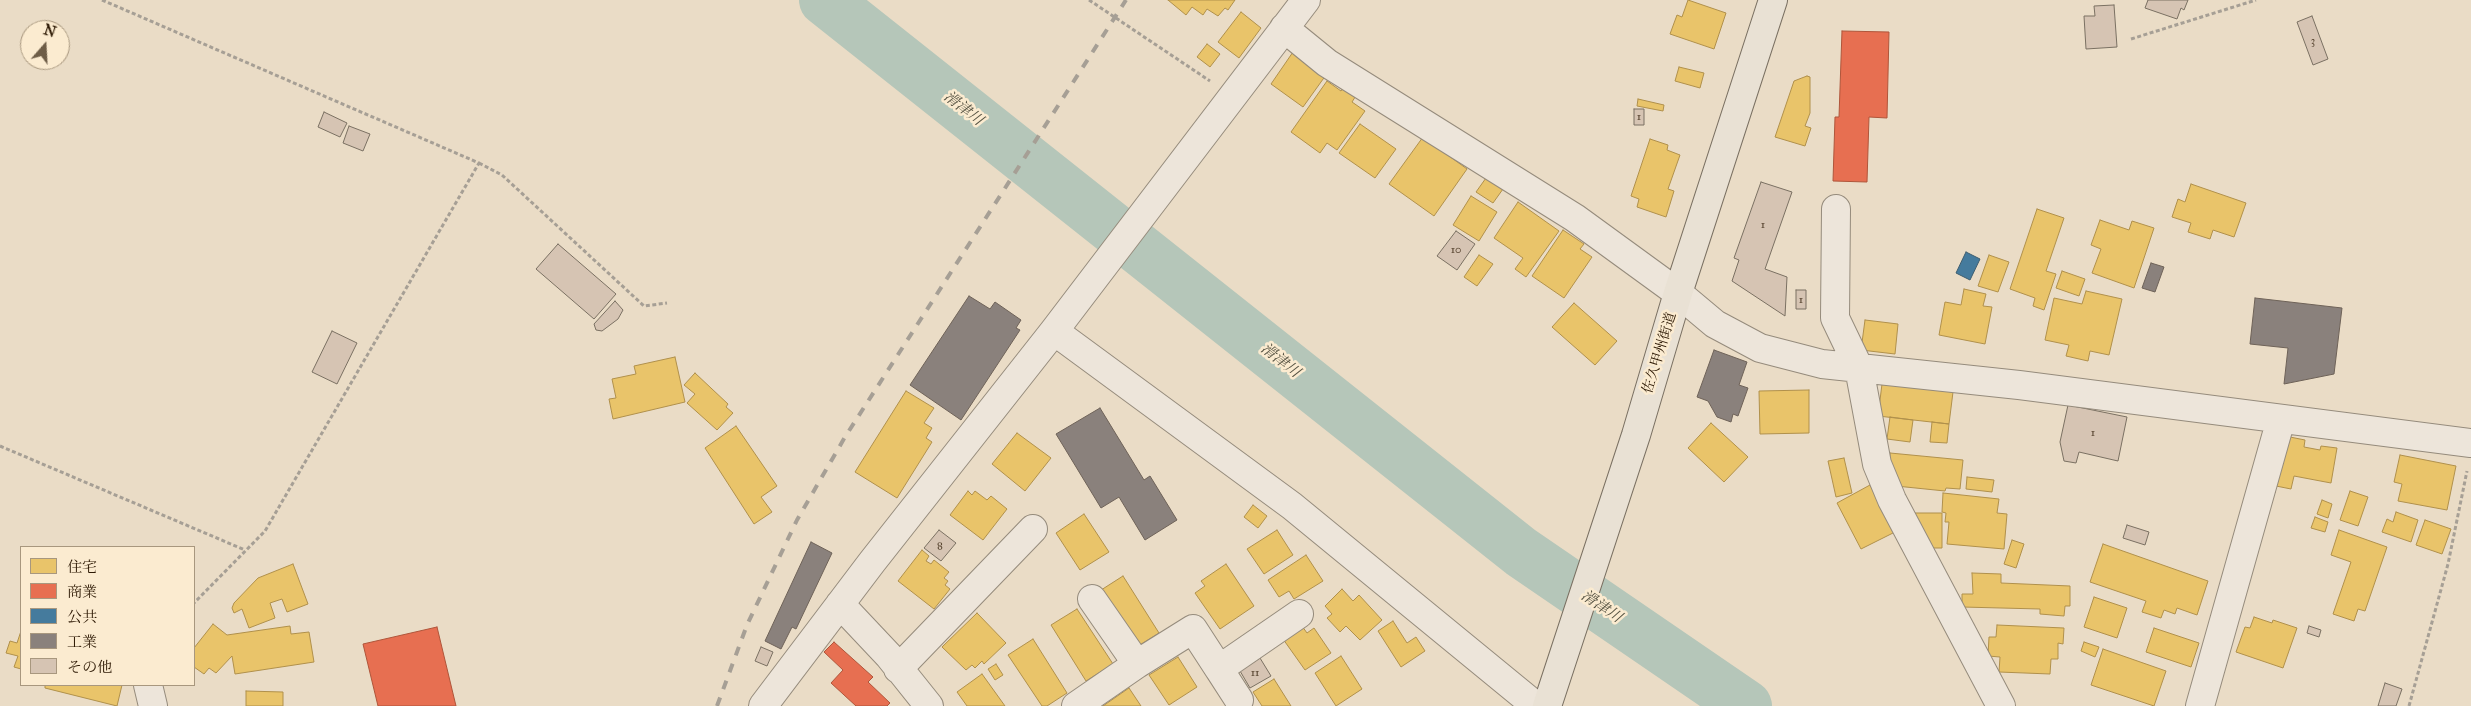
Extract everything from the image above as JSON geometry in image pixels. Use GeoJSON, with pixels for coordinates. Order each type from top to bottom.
{"type":"FeatureCollection","features":[{"type":"Feature","properties":{"kind":"main road","name":"佐久甲州街道"},"geometry":{"type":"LineString","coordinates":[[1544,704],[1636,435],[1678,293],[1773,0]]}},
{"type":"Feature","properties":{"kind":"street"},"geometry":{"type":"LineString","coordinates":[[763,706],[840,604],[1060,324],[1306,0]]}},
{"type":"Feature","properties":{"kind":"street"},"geometry":{"type":"LineString","coordinates":[[1284,28],[1327,63],[1575,218],[1678,293],[1715,324],[1760,348],[1822,364],[1913,372],[2281,419],[2470,454]]}},
{"type":"Feature","properties":{"kind":"street"},"geometry":{"type":"LineString","coordinates":[[1836,209],[1836,318],[1858,368],[1877,464],[1892,500],[2001,706]]}},
{"type":"Feature","properties":{"kind":"street"},"geometry":{"type":"LineString","coordinates":[[1060,324],[1544,704]]}},
{"type":"Feature","properties":{"kind":"street"},"geometry":{"type":"LineString","coordinates":[[2200,706],[2281,419]]}},
{"type":"Feature","properties":{"kind":"street"},"geometry":{"type":"LineString","coordinates":[[898,669],[1033,529]]}},
{"type":"Feature","properties":{"kind":"street"},"geometry":{"type":"LineString","coordinates":[[1092,599],[1137,664]]}},
{"type":"Feature","properties":{"kind":"street"},"geometry":{"type":"LineString","coordinates":[[840,604],[929,706]]}},
{"type":"Feature","properties":{"kind":"street"},"geometry":{"type":"LineString","coordinates":[[1218,669],[1299,614]]}},
{"type":"Feature","properties":{"kind":"street"},"geometry":{"type":"LineString","coordinates":[[1076,706],[1193,628],[1239,700]]}},
{"type":"Feature","properties":{"kind":"street"},"geometry":{"type":"LineString","coordinates":[[148,686],[153,706]]}},
{"type":"Feature","properties":{"kind":"path"},"geometry":{"type":"LineString","coordinates":[[102,0],[479,163],[502,175],[644,306],[667,303]]}},
{"type":"Feature","properties":{"kind":"path"},"geometry":{"type":"LineString","coordinates":[[1089,0],[1230,101]]}},
{"type":"Feature","properties":{"kind":"path"},"geometry":{"type":"LineString","coordinates":[[2131,39],[2256,0]]}},
{"type":"Feature","properties":{"kind":"path"},"geometry":{"type":"LineString","coordinates":[[195,602],[266,531],[479,163]]}},
{"type":"Feature","properties":{"kind":"path"},"geometry":{"type":"LineString","coordinates":[[0,446],[245,550]]}},
{"type":"Feature","properties":{"kind":"path"},"geometry":{"type":"LineString","coordinates":[[2409,706],[2448,564],[2470,454]]}},
{"type":"Feature","properties":{"kind":"building: 住宅"},"geometry":{"type":"Polygon","coordinates":[[[1168,0],[1235,0],[1228,10],[1225,8],[1218,16],[1207,9],[1203,15],[1192,7],[1186,15],[1168,0]]]}},
{"type":"Feature","properties":{"kind":"building: 住宅"},"geometry":{"type":"Polygon","coordinates":[[[1688,0],[1726,13],[1714,49],[1670,34],[1677,15],[1682,17],[1688,0]]]}},
{"type":"Feature","properties":{"kind":"building: 住宅"},"geometry":{"type":"Polygon","coordinates":[[[1241,12],[1261,28],[1239,58],[1218,42],[1241,12]]]}},
{"type":"Feature","properties":{"kind":"building: 住宅"},"geometry":{"type":"Polygon","coordinates":[[[1207,44],[1220,54],[1210,67],[1197,57],[1207,44]]]}},
{"type":"Feature","properties":{"kind":"building: 住宅"},"geometry":{"type":"Polygon","coordinates":[[[1293,52],[1326,75],[1303,107],[1271,84],[1293,52]]]}},
{"type":"Feature","properties":{"kind":"building: 住宅"},"geometry":{"type":"Polygon","coordinates":[[[1679,67],[1704,73],[1700,88],[1675,81],[1679,67]]]}},
{"type":"Feature","properties":{"kind":"building: 住宅"},"geometry":{"type":"Polygon","coordinates":[[[1807,76],[1810,77],[1810,113],[1805,126],[1811,128],[1805,146],[1775,137],[1794,81],[1807,76]]]}},
{"type":"Feature","properties":{"kind":"building: 住宅"},"geometry":{"type":"Polygon","coordinates":[[[1327,81],[1341,91],[1345,85],[1357,94],[1352,102],[1365,111],[1337,150],[1327,143],[1320,153],[1291,132],[1327,81]]]}},
{"type":"Feature","properties":{"kind":"building: 住宅"},"geometry":{"type":"Polygon","coordinates":[[[1638,99],[1664,105],[1663,111],[1637,106],[1638,99]]]}},
{"type":"Feature","properties":{"kind":"building: 住宅"},"geometry":{"type":"Polygon","coordinates":[[[1360,124],[1396,149],[1375,178],[1339,153],[1360,124]]]}},
{"type":"Feature","properties":{"kind":"building: 住宅"},"geometry":{"type":"Polygon","coordinates":[[[1423,137],[1467,169],[1434,216],[1389,184],[1423,137]]]}},
{"type":"Feature","properties":{"kind":"building: 住宅"},"geometry":{"type":"Polygon","coordinates":[[[1650,139],[1668,145],[1667,150],[1680,155],[1668,189],[1674,191],[1666,217],[1637,207],[1639,199],[1631,196],[1650,139]]]}},
{"type":"Feature","properties":{"kind":"building: 住宅"},"geometry":{"type":"Polygon","coordinates":[[[1486,178],[1503,189],[1493,203],[1476,192],[1486,178]]]}},
{"type":"Feature","properties":{"kind":"building: 住宅"},"geometry":{"type":"Polygon","coordinates":[[[2191,184],[2246,203],[2234,237],[2213,230],[2210,239],[2188,232],[2191,223],[2172,217],[2178,199],[2185,202],[2191,184]]]}},
{"type":"Feature","properties":{"kind":"building: 住宅"},"geometry":{"type":"Polygon","coordinates":[[[1471,196],[1497,212],[1479,241],[1453,225],[1471,196]]]}},
{"type":"Feature","properties":{"kind":"building: 住宅"},"geometry":{"type":"Polygon","coordinates":[[[1518,202],[1559,231],[1526,277],[1515,269],[1523,258],[1494,238],[1518,202]]]}},
{"type":"Feature","properties":{"kind":"building: 住宅"},"geometry":{"type":"Polygon","coordinates":[[[2037,209],[2064,218],[2046,271],[2056,274],[2044,310],[2033,306],[2035,298],[2010,289],[2037,209]]]}},
{"type":"Feature","properties":{"kind":"building: 住宅"},"geometry":{"type":"Polygon","coordinates":[[[2100,220],[2129,230],[2132,221],[2154,228],[2134,288],[2092,273],[2101,249],[2091,245],[2100,220]]]}},
{"type":"Feature","properties":{"kind":"building: 住宅"},"geometry":{"type":"Polygon","coordinates":[[[1563,230],[1584,244],[1580,249],[1592,257],[1564,298],[1532,276],[1563,230]]]}},
{"type":"Feature","properties":{"kind":"building: 住宅"},"geometry":{"type":"Polygon","coordinates":[[[1479,255],[1493,264],[1477,286],[1464,277],[1479,255]]]}},
{"type":"Feature","properties":{"kind":"building: 住宅"},"geometry":{"type":"Polygon","coordinates":[[[1989,255],[2009,262],[1998,292],[1978,286],[1989,255]]]}},
{"type":"Feature","properties":{"kind":"building: 住宅"},"geometry":{"type":"Polygon","coordinates":[[[2062,271],[2085,279],[2079,296],[2056,288],[2062,271]]]}},
{"type":"Feature","properties":{"kind":"building: 住宅"},"geometry":{"type":"Polygon","coordinates":[[[1964,289],[1986,294],[1983,306],[1992,307],[1985,344],[1939,335],[1945,302],[1961,305],[1964,289]]]}},
{"type":"Feature","properties":{"kind":"building: 住宅"},"geometry":{"type":"Polygon","coordinates":[[[2086,291],[2122,299],[2109,355],[2090,351],[2088,361],[2066,356],[2069,345],[2045,340],[2054,298],[2082,304],[2086,291]]]}},
{"type":"Feature","properties":{"kind":"building: 住宅"},"geometry":{"type":"Polygon","coordinates":[[[1574,303],[1617,341],[1595,365],[1552,327],[1574,303]]]}},
{"type":"Feature","properties":{"kind":"building: 住宅"},"geometry":{"type":"Polygon","coordinates":[[[1865,320],[1898,324],[1895,354],[1861,350],[1865,320]]]}},
{"type":"Feature","properties":{"kind":"building: 住宅"},"geometry":{"type":"Polygon","coordinates":[[[675,357],[685,402],[613,419],[609,399],[616,398],[612,379],[636,374],[634,366],[675,357]]]}},
{"type":"Feature","properties":{"kind":"building: 住宅"},"geometry":{"type":"Polygon","coordinates":[[[695,373],[728,404],[726,407],[733,413],[717,430],[687,403],[695,394],[684,385],[695,373]]]}},
{"type":"Feature","properties":{"kind":"building: 住宅"},"geometry":{"type":"Polygon","coordinates":[[[1882,384],[1953,392],[1949,424],[1878,416],[1882,384]]]}},
{"type":"Feature","properties":{"kind":"building: 住宅"},"geometry":{"type":"Polygon","coordinates":[[[1809,390],[1809,433],[1760,434],[1759,391],[1809,390]]]}},
{"type":"Feature","properties":{"kind":"building: 住宅"},"geometry":{"type":"Polygon","coordinates":[[[906,391],[934,408],[924,423],[932,428],[926,438],[932,442],[897,498],[855,472],[906,391]]]}},
{"type":"Feature","properties":{"kind":"building: 住宅"},"geometry":{"type":"Polygon","coordinates":[[[1890,417],[1913,420],[1910,442],[1887,439],[1890,417]]]}},
{"type":"Feature","properties":{"kind":"building: 住宅"},"geometry":{"type":"Polygon","coordinates":[[[1932,422],[1949,424],[1947,443],[1930,442],[1932,422]]]}},
{"type":"Feature","properties":{"kind":"building: 住宅"},"geometry":{"type":"Polygon","coordinates":[[[1711,423],[1748,457],[1724,482],[1688,448],[1711,423]]]}},
{"type":"Feature","properties":{"kind":"building: 住宅"},"geometry":{"type":"Polygon","coordinates":[[[736,426],[777,486],[761,497],[772,512],[754,524],[705,448],[736,426]]]}},
{"type":"Feature","properties":{"kind":"building: 住宅"},"geometry":{"type":"Polygon","coordinates":[[[1017,433],[1051,458],[1025,491],[992,464],[1017,433]]]}},
{"type":"Feature","properties":{"kind":"building: 住宅"},"geometry":{"type":"Polygon","coordinates":[[[2285,436],[2305,440],[2304,447],[2320,450],[2321,446],[2337,448],[2331,483],[2294,476],[2291,489],[2276,486],[2275,493],[2268,491],[2285,436]]]}},
{"type":"Feature","properties":{"kind":"building: 住宅"},"geometry":{"type":"Polygon","coordinates":[[[1890,453],[1963,460],[1960,489],[1946,488],[1945,491],[1896,486],[1889,468],[1890,453]]]}},
{"type":"Feature","properties":{"kind":"building: 住宅"},"geometry":{"type":"Polygon","coordinates":[[[2400,455],[2456,466],[2447,510],[2398,501],[2402,484],[2394,482],[2400,455]]]}},
{"type":"Feature","properties":{"kind":"building: 住宅"},"geometry":{"type":"Polygon","coordinates":[[[1844,458],[1852,493],[1836,497],[1828,461],[1844,458]]]}},
{"type":"Feature","properties":{"kind":"building: 住宅"},"geometry":{"type":"Polygon","coordinates":[[[1967,477],[1994,480],[1992,492],[1966,489],[1967,477]]]}},
{"type":"Feature","properties":{"kind":"building: 住宅"},"geometry":{"type":"Polygon","coordinates":[[[1870,485],[1895,532],[1861,549],[1837,503],[1870,485]]]}},
{"type":"Feature","properties":{"kind":"building: 住宅"},"geometry":{"type":"Polygon","coordinates":[[[968,491],[972,495],[975,491],[987,500],[991,496],[1007,509],[983,540],[950,515],[968,491]]]}},
{"type":"Feature","properties":{"kind":"building: 住宅"},"geometry":{"type":"Polygon","coordinates":[[[2350,491],[2368,497],[2358,526],[2340,520],[2350,491]]]}},
{"type":"Feature","properties":{"kind":"building: 住宅"},"geometry":{"type":"Polygon","coordinates":[[[1943,493],[1999,499],[1997,513],[2007,514],[2004,549],[1947,544],[1949,522],[1945,522],[1946,513],[1942,512],[1943,493]]]}},
{"type":"Feature","properties":{"kind":"building: 住宅"},"geometry":{"type":"Polygon","coordinates":[[[2322,500],[2332,504],[2328,518],[2317,514],[2322,500]]]}},
{"type":"Feature","properties":{"kind":"building: 住宅"},"geometry":{"type":"Polygon","coordinates":[[[1253,505],[1267,516],[1258,528],[1244,517],[1253,505]]]}},
{"type":"Feature","properties":{"kind":"building: 住宅"},"geometry":{"type":"Polygon","coordinates":[[[2396,512],[2418,520],[2411,542],[2382,532],[2387,519],[2393,522],[2396,512]]]}},
{"type":"Feature","properties":{"kind":"building: 住宅"},"geometry":{"type":"Polygon","coordinates":[[[1909,513],[1942,513],[1942,548],[1926,548],[1909,513]]]}},
{"type":"Feature","properties":{"kind":"building: 住宅"},"geometry":{"type":"Polygon","coordinates":[[[1084,514],[1109,552],[1080,570],[1056,533],[1084,514]]]}},
{"type":"Feature","properties":{"kind":"building: 住宅"},"geometry":{"type":"Polygon","coordinates":[[[2315,517],[2328,522],[2325,532],[2311,528],[2315,517]]]}},
{"type":"Feature","properties":{"kind":"building: 住宅"},"geometry":{"type":"Polygon","coordinates":[[[2425,520],[2451,529],[2442,554],[2416,545],[2425,520]]]}},
{"type":"Feature","properties":{"kind":"building: 住宅"},"geometry":{"type":"Polygon","coordinates":[[[1277,530],[1293,555],[1264,574],[1247,549],[1277,530]]]}},
{"type":"Feature","properties":{"kind":"building: 住宅"},"geometry":{"type":"Polygon","coordinates":[[[2339,530],[2387,547],[2365,611],[2358,609],[2354,621],[2333,614],[2351,562],[2331,555],[2339,530]]]}},
{"type":"Feature","properties":{"kind":"building: 住宅"},"geometry":{"type":"Polygon","coordinates":[[[2012,540],[2024,544],[2016,568],[2004,564],[2012,540]]]}},
{"type":"Feature","properties":{"kind":"building: 住宅"},"geometry":{"type":"Polygon","coordinates":[[[2103,544],[2208,581],[2197,615],[2177,608],[2175,614],[2164,610],[2161,618],[2142,612],[2146,601],[2090,582],[2103,544]]]}},
{"type":"Feature","properties":{"kind":"building: 住宅"},"geometry":{"type":"Polygon","coordinates":[[[922,550],[929,556],[926,561],[931,564],[934,560],[949,572],[944,578],[948,581],[945,585],[950,589],[934,609],[898,581],[922,550]]]}},
{"type":"Feature","properties":{"kind":"building: 住宅"},"geometry":{"type":"Polygon","coordinates":[[[1306,555],[1323,581],[1294,599],[1289,591],[1279,597],[1268,580],[1306,555]]]}},
{"type":"Feature","properties":{"kind":"building: 住宅"},"geometry":{"type":"Polygon","coordinates":[[[293,564],[308,604],[287,612],[282,599],[270,603],[275,618],[249,628],[242,609],[234,613],[232,608],[234,603],[258,578],[293,564]]]}},
{"type":"Feature","properties":{"kind":"building: 住宅"},"geometry":{"type":"Polygon","coordinates":[[[1226,564],[1254,606],[1220,629],[1195,593],[1205,586],[1201,581],[1226,564]]]}},
{"type":"Feature","properties":{"kind":"building: 住宅"},"geometry":{"type":"Polygon","coordinates":[[[1972,573],[2001,574],[2001,583],[2070,586],[2070,606],[2065,606],[2064,616],[2040,614],[2040,609],[1962,607],[1962,594],[1973,594],[1972,573]]]}},
{"type":"Feature","properties":{"kind":"building: 住宅"},"geometry":{"type":"Polygon","coordinates":[[[1123,576],[1159,633],[1135,648],[1098,592],[1123,576]]]}},
{"type":"Feature","properties":{"kind":"building: 住宅"},"geometry":{"type":"Polygon","coordinates":[[[1342,589],[1353,601],[1359,595],[1382,620],[1360,640],[1346,626],[1340,632],[1327,618],[1332,614],[1325,606],[1342,589]]]}},
{"type":"Feature","properties":{"kind":"building: 住宅"},"geometry":{"type":"Polygon","coordinates":[[[2094,597],[2127,608],[2117,638],[2084,627],[2094,597]]]}},
{"type":"Feature","properties":{"kind":"building: 住宅"},"geometry":{"type":"Polygon","coordinates":[[[1077,609],[1113,664],[1086,681],[1051,625],[1077,609]]]}},
{"type":"Feature","properties":{"kind":"building: 住宅"},"geometry":{"type":"Polygon","coordinates":[[[977,613],[1006,643],[984,664],[982,661],[975,668],[972,665],[966,670],[942,647],[977,613]]]}},
{"type":"Feature","properties":{"kind":"building: 住宅"},"geometry":{"type":"Polygon","coordinates":[[[2254,617],[2272,623],[2273,620],[2297,628],[2283,668],[2236,652],[2245,627],[2250,628],[2254,617]]]}},
{"type":"Feature","properties":{"kind":"building: 住宅"},"geometry":{"type":"Polygon","coordinates":[[[1393,621],[1407,643],[1416,637],[1425,651],[1401,667],[1378,631],[1393,621]]]}},
{"type":"Feature","properties":{"kind":"building: 住宅"},"geometry":{"type":"Polygon","coordinates":[[[213,624],[227,635],[290,626],[291,634],[309,632],[314,662],[235,674],[232,656],[216,673],[209,668],[204,674],[195,668],[195,647],[213,624]]]}},
{"type":"Feature","properties":{"kind":"building: 住宅"},"geometry":{"type":"Polygon","coordinates":[[[1997,625],[2064,628],[2063,644],[2058,643],[2058,659],[2051,659],[2050,674],[1999,672],[2000,657],[1988,656],[1989,637],[1996,637],[1997,625]]]}},
{"type":"Feature","properties":{"kind":"building: 住宅"},"geometry":{"type":"Polygon","coordinates":[[[1302,626],[1307,633],[1314,628],[1331,653],[1305,670],[1283,639],[1302,626]]]}},
{"type":"Feature","properties":{"kind":"building: 住宅"},"geometry":{"type":"Polygon","coordinates":[[[2154,628],[2199,643],[2191,667],[2146,652],[2154,628]]]}},
{"type":"Feature","properties":{"kind":"building: 住宅"},"geometry":{"type":"Polygon","coordinates":[[[20,634],[20,669],[14,667],[18,656],[6,653],[10,641],[17,643],[20,634]]]}},
{"type":"Feature","properties":{"kind":"building: 住宅"},"geometry":{"type":"Polygon","coordinates":[[[1033,639],[1067,693],[1047,706],[1042,706],[1008,655],[1033,639]]]}},
{"type":"Feature","properties":{"kind":"building: 住宅"},"geometry":{"type":"Polygon","coordinates":[[[2084,642],[2099,647],[2095,657],[2081,651],[2084,642]]]}},
{"type":"Feature","properties":{"kind":"building: 住宅"},"geometry":{"type":"Polygon","coordinates":[[[2103,649],[2166,671],[2154,706],[2091,685],[2103,649]]]}},
{"type":"Feature","properties":{"kind":"building: 住宅"},"geometry":{"type":"Polygon","coordinates":[[[1341,656],[1362,689],[1336,706],[1315,673],[1341,656]]]}},
{"type":"Feature","properties":{"kind":"building: 住宅"},"geometry":{"type":"Polygon","coordinates":[[[1178,657],[1197,687],[1169,705],[1149,675],[1178,657]]]}},
{"type":"Feature","properties":{"kind":"building: 住宅"},"geometry":{"type":"Polygon","coordinates":[[[996,664],[1003,675],[995,680],[988,669],[996,664]]]}},
{"type":"Feature","properties":{"kind":"building: 住宅"},"geometry":{"type":"Polygon","coordinates":[[[982,674],[1005,706],[967,706],[957,692],[982,674]]]}},
{"type":"Feature","properties":{"kind":"building: 住宅"},"geometry":{"type":"Polygon","coordinates":[[[1274,679],[1291,706],[1262,706],[1253,692],[1274,679]]]}},
{"type":"Feature","properties":{"kind":"building: 住宅"},"geometry":{"type":"Polygon","coordinates":[[[45,686],[122,686],[117,706],[45,688],[45,686]]]}},
{"type":"Feature","properties":{"kind":"building: 住宅"},"geometry":{"type":"Polygon","coordinates":[[[1129,688],[1141,706],[1103,706],[1129,688]]]}},
{"type":"Feature","properties":{"kind":"building: 住宅"},"geometry":{"type":"Polygon","coordinates":[[[246,691],[283,692],[283,706],[246,706],[246,691]]]}},
{"type":"Feature","properties":{"kind":"building: 商業"},"geometry":{"type":"Polygon","coordinates":[[[1842,31],[1889,32],[1887,118],[1869,117],[1867,182],[1833,181],[1835,117],[1839,117],[1842,31]]]}},
{"type":"Feature","properties":{"kind":"building: 商業"},"geometry":{"type":"Polygon","coordinates":[[[437,627],[456,706],[378,706],[363,644],[437,627]]]}},
{"type":"Feature","properties":{"kind":"building: 商業"},"geometry":{"type":"Polygon","coordinates":[[[834,642],[873,677],[868,682],[890,703],[887,706],[856,706],[831,683],[843,670],[824,652],[834,642]]]}},
{"type":"Feature","properties":{"kind":"building: 公共"},"geometry":{"type":"Polygon","coordinates":[[[1966,252],[1980,259],[1970,280],[1956,273],[1966,252]]]}},
{"type":"Feature","properties":{"kind":"building: 工業"},"geometry":{"type":"Polygon","coordinates":[[[2151,263],[2164,267],[2155,292],[2142,288],[2151,263]]]}},
{"type":"Feature","properties":{"kind":"building: 工業"},"geometry":{"type":"Polygon","coordinates":[[[969,296],[990,309],[995,302],[1021,320],[1016,328],[1020,330],[961,420],[910,385],[969,296]]]}},
{"type":"Feature","properties":{"kind":"building: 工業"},"geometry":{"type":"Polygon","coordinates":[[[2255,298],[2342,308],[2334,374],[2284,384],[2288,348],[2250,344],[2255,298]]]}},
{"type":"Feature","properties":{"kind":"building: 工業"},"geometry":{"type":"Polygon","coordinates":[[[1714,350],[1747,362],[1739,385],[1748,388],[1738,416],[1733,414],[1731,422],[1717,417],[1708,401],[1697,397],[1714,350]]]}},
{"type":"Feature","properties":{"kind":"building: 工業"},"geometry":{"type":"Polygon","coordinates":[[[1100,408],[1144,480],[1150,476],[1177,520],[1145,540],[1119,497],[1101,508],[1056,434],[1100,408]]]}},
{"type":"Feature","properties":{"kind":"building: 工業"},"geometry":{"type":"Polygon","coordinates":[[[811,542],[832,553],[796,629],[792,627],[781,649],[765,641],[811,542]]]}},
{"type":"Feature","properties":{"kind":"building: その他"},"geometry":{"type":"Polygon","coordinates":[[[2148,0],[2188,0],[2184,10],[2181,8],[2177,19],[2145,8],[2148,0]]]}},
{"type":"Feature","properties":{"kind":"building: その他"},"geometry":{"type":"Polygon","coordinates":[[[2114,5],[2117,47],[2086,49],[2084,16],[2095,16],[2094,6],[2114,5]]]}},
{"type":"Feature","properties":{"kind":"building: その他"},"geometry":{"type":"Polygon","coordinates":[[[2312,16],[2328,59],[2313,65],[2297,22],[2312,16]]]}},
{"type":"Feature","properties":{"kind":"building: その他"},"geometry":{"type":"Polygon","coordinates":[[[1634,109],[1644,109],[1644,125],[1634,125],[1634,109]]]}},
{"type":"Feature","properties":{"kind":"building: その他"},"geometry":{"type":"Polygon","coordinates":[[[324,112],[347,123],[340,137],[318,127],[324,112]]]}},
{"type":"Feature","properties":{"kind":"building: その他"},"geometry":{"type":"Polygon","coordinates":[[[349,126],[370,134],[363,151],[343,143],[349,126]]]}},
{"type":"Feature","properties":{"kind":"building: その他"},"geometry":{"type":"Polygon","coordinates":[[[1761,182],[1792,192],[1765,269],[1787,277],[1785,316],[1732,281],[1739,260],[1734,258],[1761,182]]]}},
{"type":"Feature","properties":{"kind":"building: その他"},"geometry":{"type":"Polygon","coordinates":[[[1456,231],[1475,244],[1457,270],[1437,256],[1456,231]]]}},
{"type":"Feature","properties":{"kind":"building: その他"},"geometry":{"type":"Polygon","coordinates":[[[558,244],[616,294],[594,319],[536,269],[558,244]]]}},
{"type":"Feature","properties":{"kind":"building: その他"},"geometry":{"type":"Polygon","coordinates":[[[1796,290],[1806,290],[1806,309],[1796,309],[1796,290]]]}},
{"type":"Feature","properties":{"kind":"building: その他"},"geometry":{"type":"Polygon","coordinates":[[[615,301],[623,310],[618,319],[602,331],[596,330],[594,324],[615,301]]]}},
{"type":"Feature","properties":{"kind":"building: その他"},"geometry":{"type":"Polygon","coordinates":[[[332,331],[357,343],[337,384],[312,372],[332,331]]]}},
{"type":"Feature","properties":{"kind":"building: その他"},"geometry":{"type":"Polygon","coordinates":[[[2068,405],[2127,417],[2118,461],[2079,452],[2076,463],[2064,461],[2060,442],[2068,405]]]}},
{"type":"Feature","properties":{"kind":"building: その他"},"geometry":{"type":"Polygon","coordinates":[[[2127,525],[2149,532],[2145,545],[2123,538],[2127,525]]]}},
{"type":"Feature","properties":{"kind":"building: その他"},"geometry":{"type":"Polygon","coordinates":[[[939,530],[956,543],[941,561],[924,548],[939,530]]]}},
{"type":"Feature","properties":{"kind":"building: その他"},"geometry":{"type":"Polygon","coordinates":[[[2309,626],[2321,630],[2319,637],[2307,633],[2309,626]]]}},
{"type":"Feature","properties":{"kind":"building: その他"},"geometry":{"type":"Polygon","coordinates":[[[761,647],[773,652],[767,666],[755,661],[761,647]]]}},
{"type":"Feature","properties":{"kind":"building: その他"},"geometry":{"type":"Polygon","coordinates":[[[1260,658],[1271,676],[1250,688],[1240,671],[1260,658]]]}},
{"type":"Feature","properties":{"kind":"building: その他"},"geometry":{"type":"Polygon","coordinates":[[[2385,683],[2402,689],[2396,706],[2378,706],[2385,683]]]}},
{"type":"Feature","properties":{"kind":"waterway","name":"滑津川"},"geometry":{"type":"LineString","coordinates":[[825,0],[1521,552],[1746,706]]}},
{"type":"Feature","properties":{"kind":"railway"},"geometry":{"type":"LineString","coordinates":[[717,706],[747,625],[797,520],[845,437],[1126,0]]}}]}
